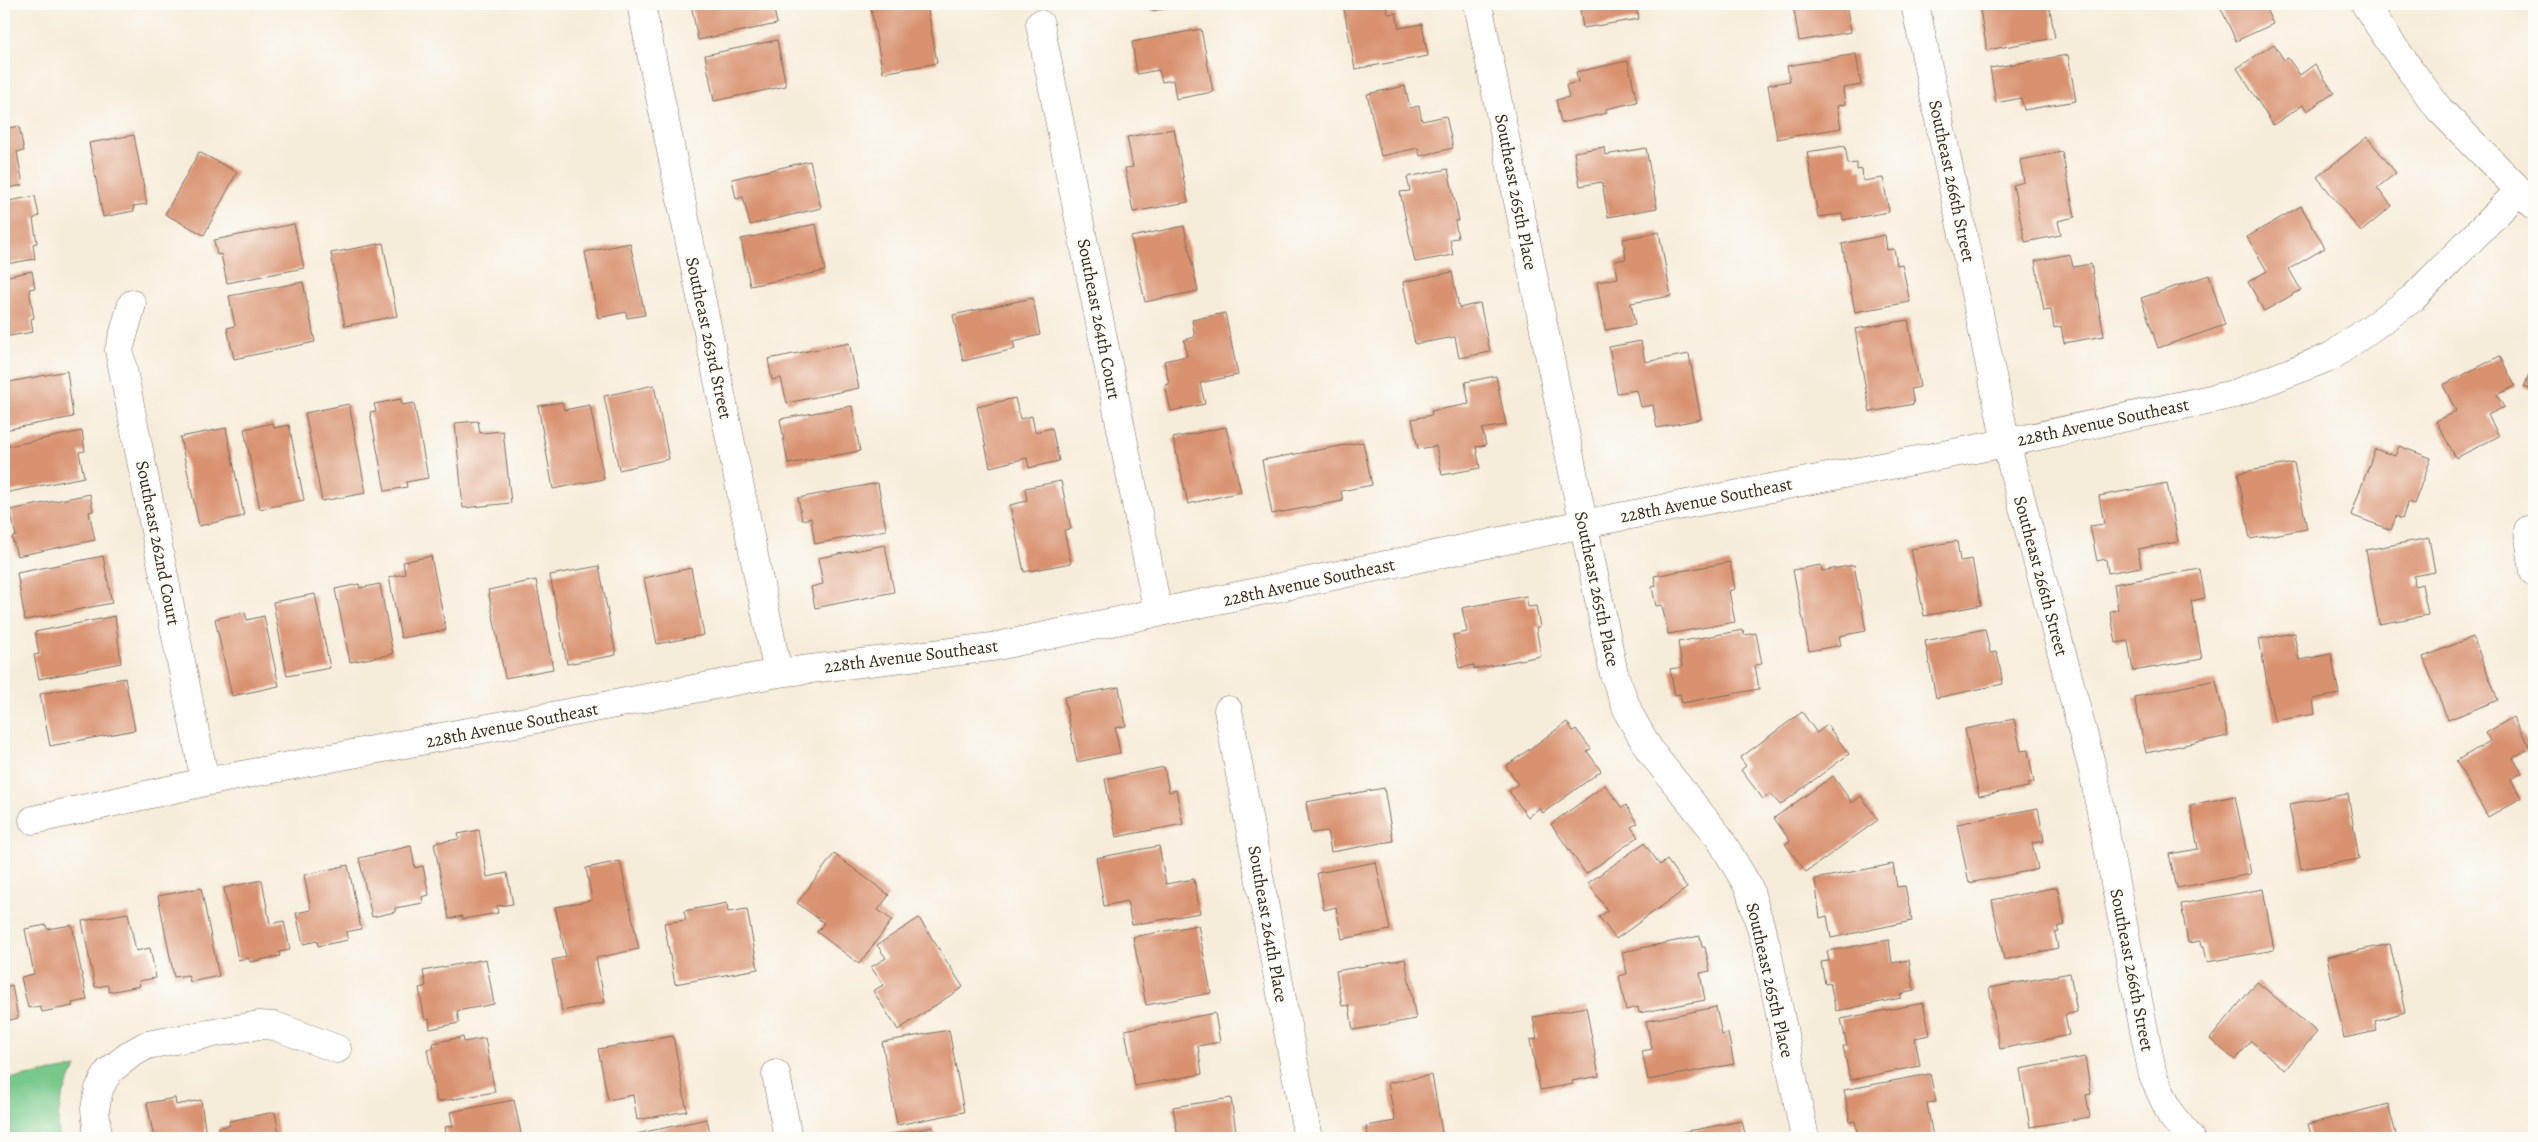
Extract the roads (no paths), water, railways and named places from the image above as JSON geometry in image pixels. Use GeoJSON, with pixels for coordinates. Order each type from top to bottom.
{"type":"FeatureCollection","features":[{"type":"Feature","properties":{"kind":"street","name":"Southeast 263rd Street"},"geometry":{"type":"LineString","coordinates":[[641,4],[778,673]]}},
{"type":"Feature","properties":{"kind":"street","name":"Southeast 265th Place"},"geometry":{"type":"LineString","coordinates":[[1478,4],[1614,674],[1629,714],[1650,751],[1719,837],[1749,888],[1766,945],[1805,1138]]}},
{"type":"Feature","properties":{"kind":"street","name":"Southeast 266th Street"},"geometry":{"type":"LineString","coordinates":[[1915,4],[2006,443],[2093,771],[2153,1076],[2171,1115],[2190,1138]]}},
{"type":"Feature","properties":{"kind":"street"},"geometry":{"type":"LineString","coordinates":[[2365,4],[2439,109],[2527,198]]}},
{"type":"Feature","properties":{"kind":"street","name":"Southeast 264th Court"},"geometry":{"type":"LineString","coordinates":[[1040,24],[1158,613]]}},
{"type":"Feature","properties":{"kind":"street","name":"228th Avenue Southeast"},"geometry":{"type":"LineString","coordinates":[[33,820],[205,782],[778,673],[992,647],[1583,524],[2006,443],[2234,394],[2332,356],[2412,298],[2527,198]]}},
{"type":"Feature","properties":{"kind":"street","name":"Southeast 262nd Court"},"geometry":{"type":"LineString","coordinates":[[132,304],[119,350],[205,782]]}},
{"type":"Feature","properties":{"kind":"street"},"geometry":{"type":"LineString","coordinates":[[2528,530],[2534,572]]}},
{"type":"Feature","properties":{"kind":"street","name":"Southeast 264th Place"},"geometry":{"type":"LineString","coordinates":[[1228,710],[1308,1138]]}},
{"type":"Feature","properties":{"kind":"street"},"geometry":{"type":"LineString","coordinates":[[98,1138],[95,1109],[99,1089],[109,1071],[147,1045],[259,1025],[275,1026],[337,1049]]}},
{"type":"Feature","properties":{"kind":"street"},"geometry":{"type":"LineString","coordinates":[[776,1074],[788,1138]]}}]}
